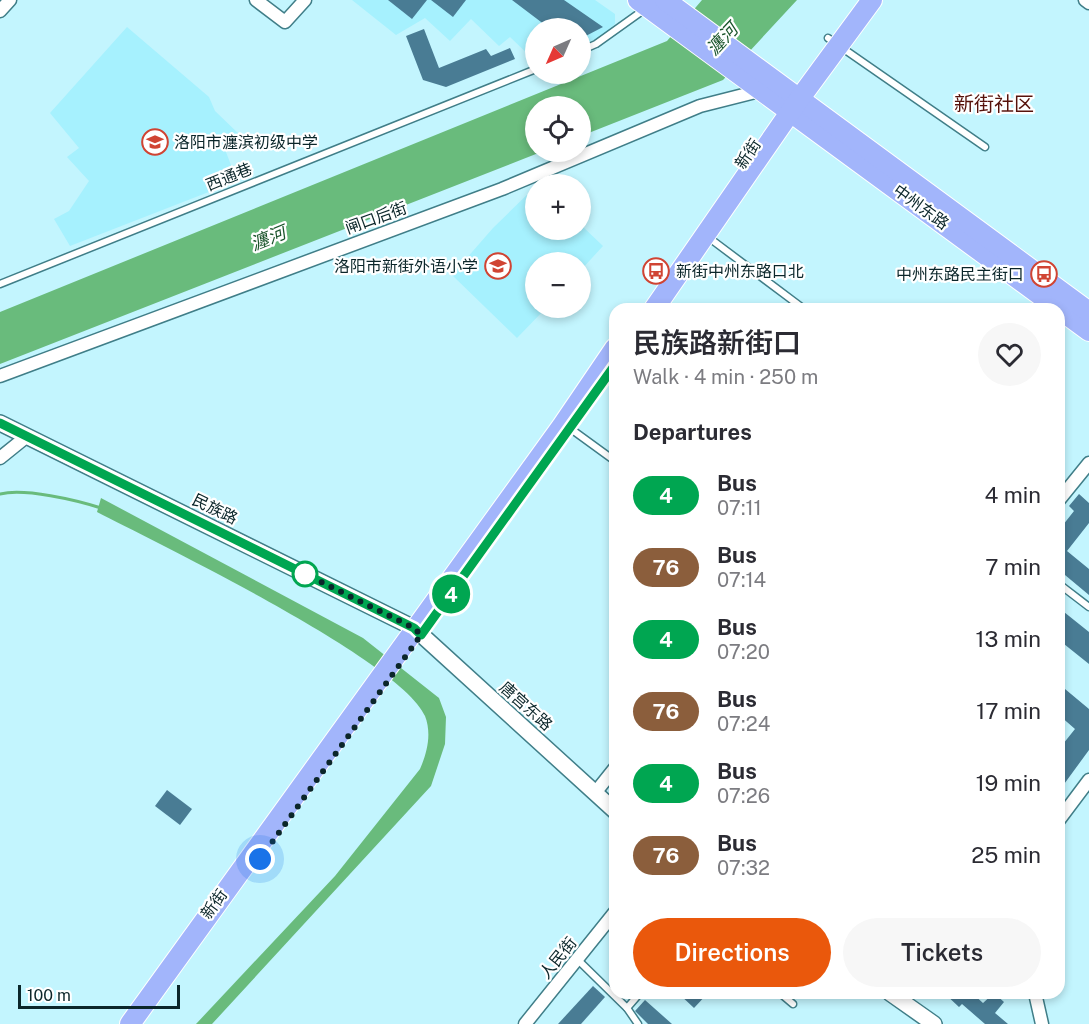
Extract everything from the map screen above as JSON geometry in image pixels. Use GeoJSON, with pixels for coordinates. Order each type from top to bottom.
{"type":"FeatureCollection","features":[{"type":"Feature","properties":{"kind":"main road","name":"新街"},"geometry":{"type":"LineString","coordinates":[[645,303],[834,42],[857,0]]}},
{"type":"Feature","properties":{"kind":"main road"},"geometry":{"type":"LineString","coordinates":[[834,42],[872,0]]}},
{"type":"Feature","properties":{"kind":"main road","name":"中州东路"},"geometry":{"type":"LineString","coordinates":[[650,2],[1089,312]]}},
{"type":"Feature","properties":{"kind":"main road","name":"新街"},"geometry":{"type":"LineString","coordinates":[[658,303],[791,101]]}},
{"type":"Feature","properties":{"kind":"main road","name":"中州东路"},"geometry":{"type":"LineString","coordinates":[[791,101],[1053,303]]}},
{"type":"Feature","properties":{"kind":"main road","name":"中州东路"},"geometry":{"type":"LineString","coordinates":[[1065,312],[1089,331]]}},
{"type":"Feature","properties":{"kind":"main road","name":"新街"},"geometry":{"type":"LineString","coordinates":[[130,1024],[398,659],[609,357]]}},
{"type":"Feature","properties":{"kind":"main road","name":"新街"},"geometry":{"type":"LineString","coordinates":[[417,632],[571,429],[609,374]]}},
{"type":"Feature","properties":{"kind":"main road","name":"新街"},"geometry":{"type":"LineString","coordinates":[[143,1024],[377,688]]}},
{"type":"Feature","properties":{"kind":"street"},"geometry":{"type":"LineString","coordinates":[[0,11],[10,0]]}},
{"type":"Feature","properties":{"kind":"street"},"geometry":{"type":"LineString","coordinates":[[256,0],[285,22],[305,0]]}},
{"type":"Feature","properties":{"kind":"street"},"geometry":{"type":"LineString","coordinates":[[1085,0],[1089,3]]}},
{"type":"Feature","properties":{"kind":"street","name":"闸口后街"},"geometry":{"type":"LineString","coordinates":[[0,376],[502,189],[759,81]]}},
{"type":"Feature","properties":{"kind":"street","name":"民族路"},"geometry":{"type":"LineString","coordinates":[[0,423],[417,632]]}},
{"type":"Feature","properties":{"kind":"street"},"geometry":{"type":"LineString","coordinates":[[0,458],[26,437]]}},
{"type":"Feature","properties":{"kind":"street"},"geometry":{"type":"LineString","coordinates":[[1065,492],[1089,462]]}},
{"type":"Feature","properties":{"kind":"street","name":"唐宫东路"},"geometry":{"type":"LineString","coordinates":[[417,632],[609,806]]}},
{"type":"Feature","properties":{"kind":"street"},"geometry":{"type":"LineString","coordinates":[[595,794],[609,776]]}},
{"type":"Feature","properties":{"kind":"street"},"geometry":{"type":"LineString","coordinates":[[1065,808],[1089,780]]}},
{"type":"Feature","properties":{"kind":"street","name":"人民街"},"geometry":{"type":"LineString","coordinates":[[525,1024],[609,920]]}},
{"type":"Feature","properties":{"kind":"street"},"geometry":{"type":"LineString","coordinates":[[899,999],[934,1024]]}},
{"type":"Feature","properties":{"kind":"street"},"geometry":{"type":"LineString","coordinates":[[1036,999],[1042,1024]]}},
{"type":"Feature","properties":{"kind":"lane"},"geometry":{"type":"LineString","coordinates":[[591,46],[650,2]]}},
{"type":"Feature","properties":{"kind":"lane"},"geometry":{"type":"LineString","coordinates":[[834,42],[985,147]]}},
{"type":"Feature","properties":{"kind":"lane","name":"西通巷"},"geometry":{"type":"LineString","coordinates":[[0,284],[525,73]]}},
{"type":"Feature","properties":{"kind":"lane"},"geometry":{"type":"LineString","coordinates":[[705,235],[796,303]]}},
{"type":"Feature","properties":{"kind":"lane"},"geometry":{"type":"LineString","coordinates":[[571,429],[609,457]]}},
{"type":"Feature","properties":{"kind":"lane"},"geometry":{"type":"LineString","coordinates":[[1065,589],[1089,607]]}},
{"type":"Feature","properties":{"kind":"lane"},"geometry":{"type":"LineString","coordinates":[[578,960],[609,990]]}},
{"type":"Feature","properties":{"kind":"lane"},"geometry":{"type":"LineString","coordinates":[[618,999],[638,1024]]}},
{"type":"Feature","properties":{"kind":"lane"},"geometry":{"type":"LineString","coordinates":[[627,1008],[635,999]]}},
{"type":"Feature","properties":{"kind":"lane"},"geometry":{"type":"LineString","coordinates":[[788,999],[794,1004]]}},
{"type":"Feature","properties":{"kind":"shaded area"},"geometry":{"type":"Polygon","coordinates":[[[352,0],[595,0],[615,14],[615,24],[599,38],[591,41],[591,18],[525,18],[525,51],[510,37],[499,46],[471,19],[450,41],[425,18],[396,35],[352,0]]]}},
{"type":"Feature","properties":{"kind":"shaded area","name":"洛阳市瀍滨初级中学"},"geometry":{"type":"Polygon","coordinates":[[[127,27],[209,97],[215,111],[241,136],[226,152],[237,181],[70,246],[54,219],[69,211],[89,181],[67,157],[79,148],[50,113],[127,27]]]}},
{"type":"Feature","properties":{"kind":"shaded area","name":"洛阳市新街外语小学"},"geometry":{"type":"Polygon","coordinates":[[[525,197],[525,240],[591,240],[591,235],[603,246],[591,259],[591,252],[525,252],[525,318],[536,318],[517,338],[452,275],[493,228],[525,197]]]}},
{"type":"Feature","properties":{"kind":"water","name":"瀍河"},"geometry":{"type":"Polygon","coordinates":[[[702,0],[797,0],[723,80],[591,132],[591,96],[532,96],[561,84],[591,84],[591,72],[667,41],[702,0]]]}},
{"type":"Feature","properties":{"kind":"water","name":"瀍河"},"geometry":{"type":"Polygon","coordinates":[[[525,99],[525,158],[0,364],[0,312],[525,99]]]}},
{"type":"Feature","properties":{"kind":"water"},"geometry":{"type":"Polygon","coordinates":[[[101,498],[363,638],[439,698],[446,717],[445,744],[431,786],[212,1024],[196,1024],[335,876],[420,769],[428,743],[427,723],[425,716],[407,693],[373,665],[276,605],[97,512],[101,498]]]}},
{"type":"Feature","properties":{"kind":"building"},"geometry":{"type":"Polygon","coordinates":[[[388,0],[427,0],[412,19],[388,0]]]}},
{"type":"Feature","properties":{"kind":"building"},"geometry":{"type":"Polygon","coordinates":[[[431,0],[466,0],[453,17],[431,0]]]}},
{"type":"Feature","properties":{"kind":"building"},"geometry":{"type":"Polygon","coordinates":[[[512,0],[564,0],[590,18],[536,18],[512,0]]]}},
{"type":"Feature","properties":{"kind":"building"},"geometry":{"type":"Polygon","coordinates":[[[591,19],[603,27],[591,33],[591,19]]]}},
{"type":"Feature","properties":{"kind":"building"},"geometry":{"type":"Polygon","coordinates":[[[424,29],[439,68],[486,49],[491,56],[510,48],[515,59],[446,87],[423,80],[406,36],[424,29]]]}},
{"type":"Feature","properties":{"kind":"building"},"geometry":{"type":"Polygon","coordinates":[[[1079,494],[1089,503],[1089,523],[1067,551],[1089,569],[1089,595],[1065,575],[1065,522],[1074,511],[1069,506],[1079,494]]]}},
{"type":"Feature","properties":{"kind":"building"},"geometry":{"type":"Polygon","coordinates":[[[1065,613],[1089,632],[1089,664],[1065,645],[1065,613]]]}},
{"type":"Feature","properties":{"kind":"building"},"geometry":{"type":"Polygon","coordinates":[[[1065,689],[1089,709],[1089,750],[1065,783],[1065,742],[1075,729],[1065,720],[1065,689]]]}},
{"type":"Feature","properties":{"kind":"building"},"geometry":{"type":"Polygon","coordinates":[[[167,790],[192,809],[180,825],[155,806],[167,790]]]}},
{"type":"Feature","properties":{"kind":"building"},"geometry":{"type":"Polygon","coordinates":[[[593,986],[605,997],[581,1024],[558,1024],[593,986]]]}},
{"type":"Feature","properties":{"kind":"building"},"geometry":{"type":"Polygon","coordinates":[[[684,999],[702,999],[694,1008],[684,999]]]}},
{"type":"Feature","properties":{"kind":"building"},"geometry":{"type":"Polygon","coordinates":[[[950,999],[979,999],[983,1003],[987,999],[1001,999],[1004,1002],[995,1013],[1008,1024],[985,1024],[962,1004],[959,1007],[950,999]]]}},
{"type":"Feature","properties":{"kind":"building"},"geometry":{"type":"Polygon","coordinates":[[[645,1000],[672,1024],[648,1024],[635,1011],[645,1000]]]}},
{"type":"Feature","properties":{"kind":"waterway"},"geometry":{"type":"LineString","coordinates":[[0,494],[23,493],[65,498],[101,508]]}},
{"type":"Feature","properties":{"kind":"bus line","name":"4"},"geometry":{"type":"LineString","coordinates":[[0,423],[414,628],[421,635],[609,374]]}},
{"type":"Feature","properties":{"kind":"place","name":"洛阳市瀍滨初级中学"},"geometry":{"type":"Point","coordinates":[155,142]}},
{"type":"Feature","properties":{"kind":"place","name":"洛阳市新街外语小学"},"geometry":{"type":"Point","coordinates":[498,266]}},
{"type":"Feature","properties":{"kind":"place","name":"新街中州东路口北"},"geometry":{"type":"Point","coordinates":[656,271]}},
{"type":"Feature","properties":{"kind":"place","name":"中州东路民主街口"},"geometry":{"type":"Point","coordinates":[1044,274]}},
{"type":"Feature","properties":{"kind":"district","name":"新街社区"},"geometry":{"type":"Point","coordinates":[994,104]}},
{"type":"Feature","properties":{"kind":"route"},"geometry":{"type":"LineString","coordinates":[[260,859],[421,635],[414,628],[305,574]]}}]}
